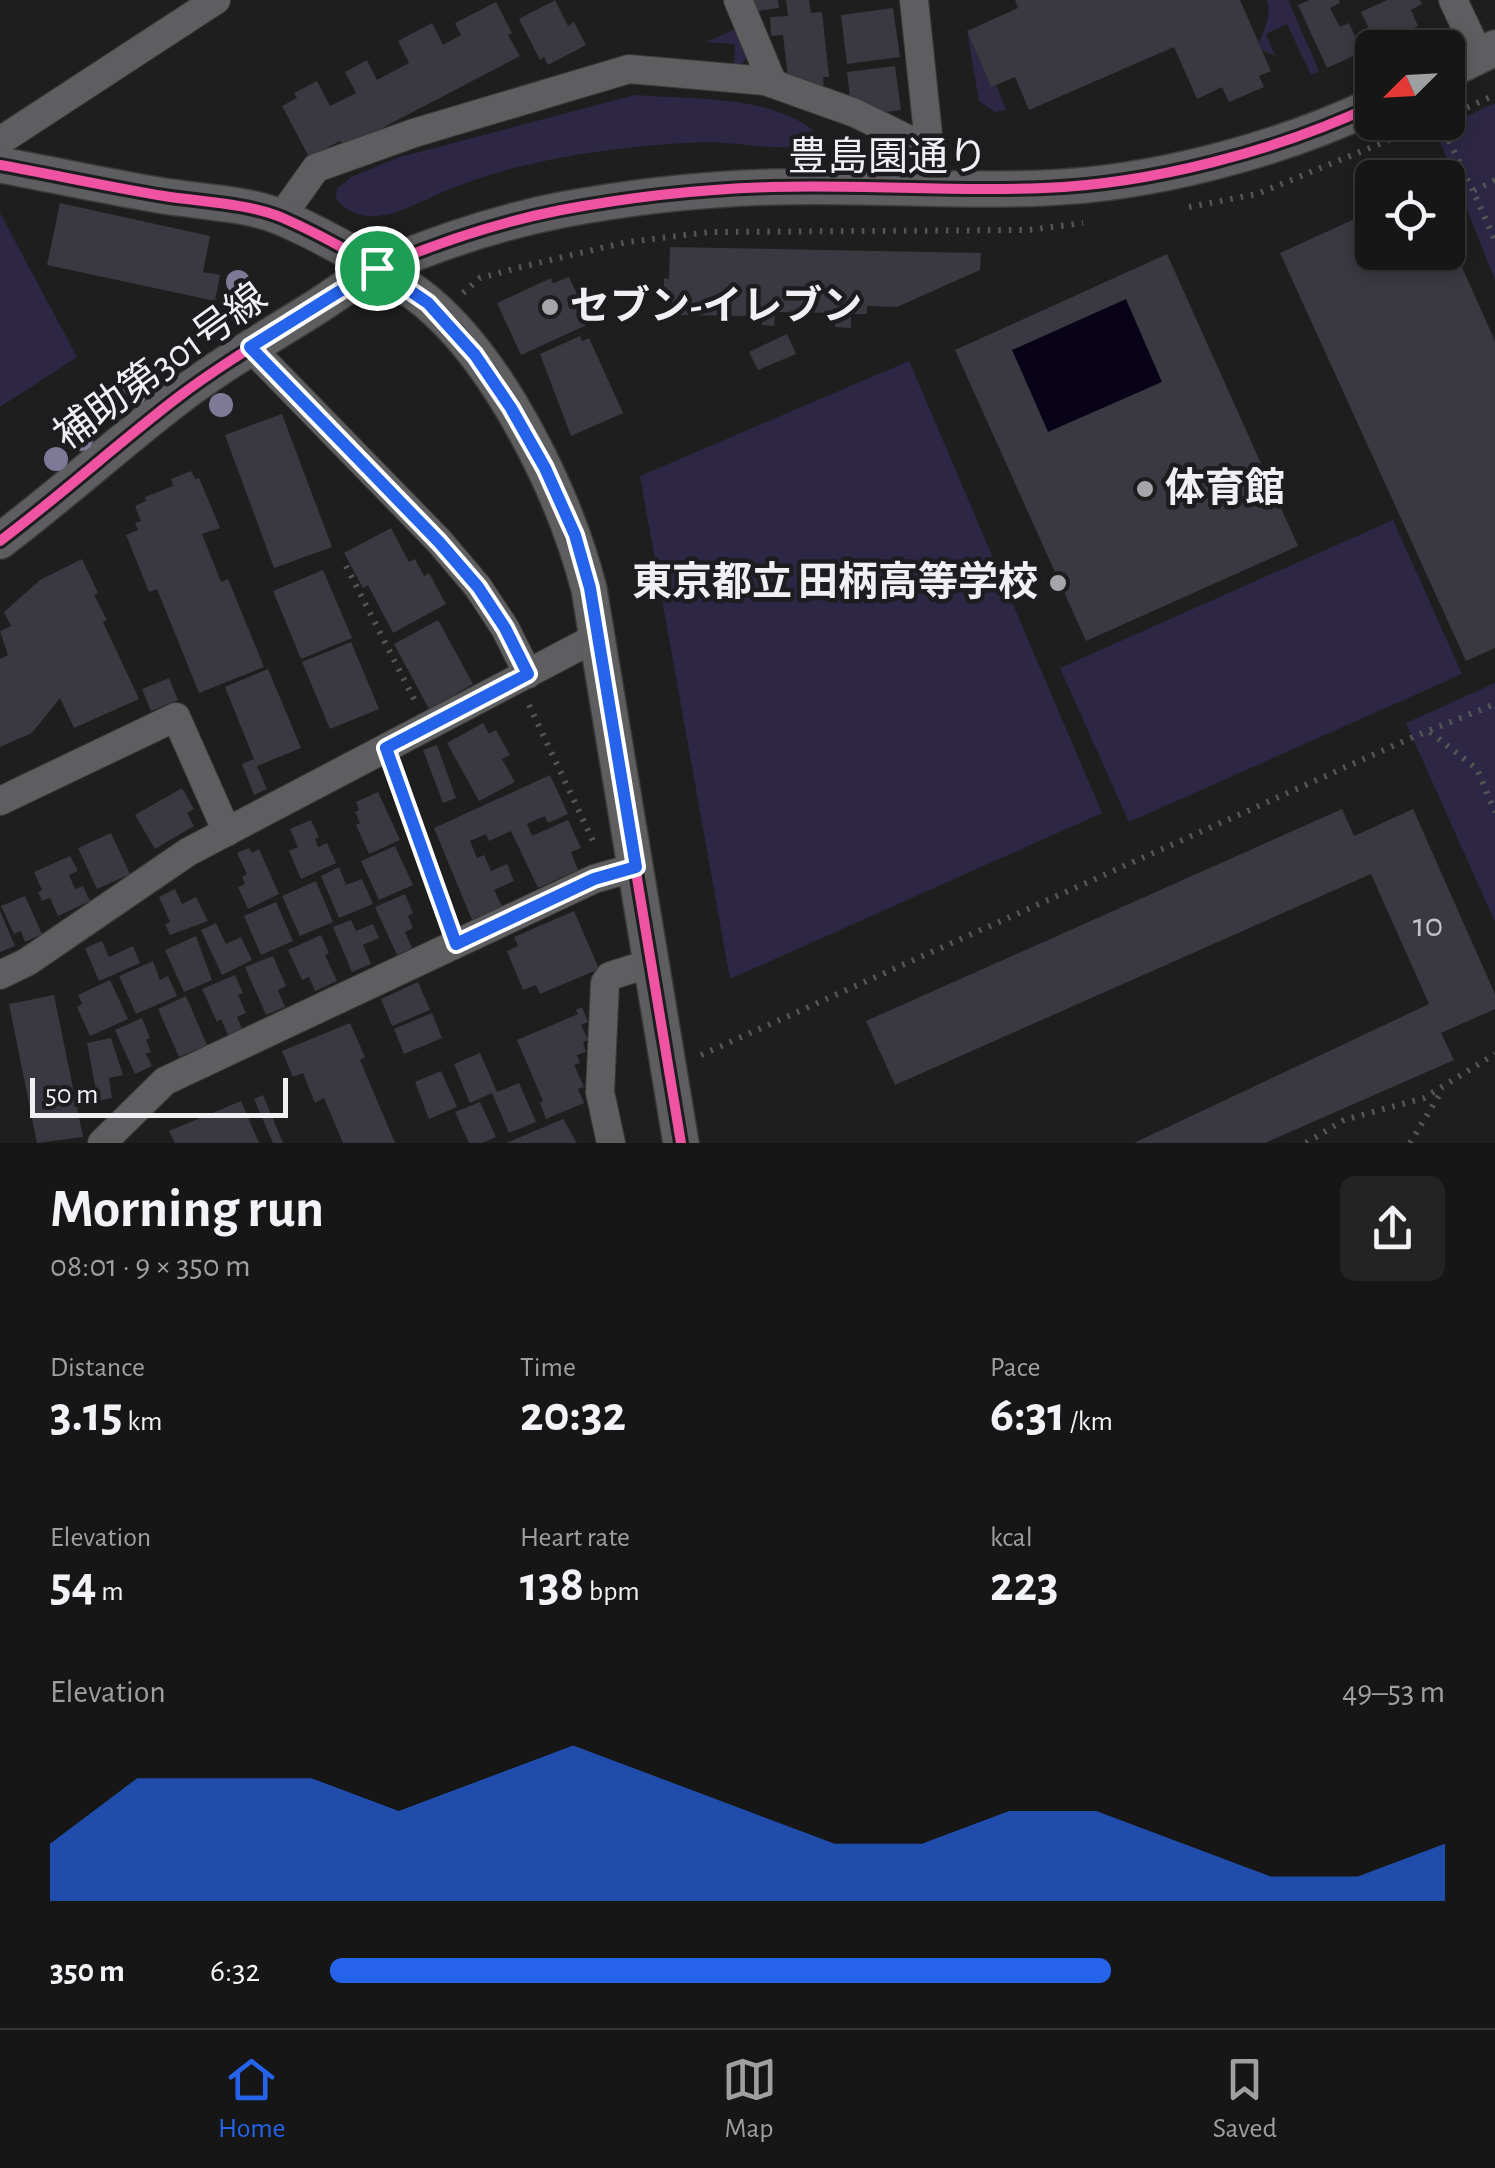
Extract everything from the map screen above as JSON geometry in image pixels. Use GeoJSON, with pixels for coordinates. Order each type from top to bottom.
{"type":"FeatureCollection","features":[{"type":"Feature","properties":{"kind":"street"},"geometry":{"type":"LineString","coordinates":[[0,141],[216,0]]}},
{"type":"Feature","properties":{"kind":"street"},"geometry":{"type":"LineString","coordinates":[[738,0],[773,84]]}},
{"type":"Feature","properties":{"kind":"street"},"geometry":{"type":"LineString","coordinates":[[914,0],[932,151],[930,189]]}},
{"type":"Feature","properties":{"kind":"street"},"geometry":{"type":"LineString","coordinates":[[1453,0],[1487,52]]}},
{"type":"Feature","properties":{"kind":"street"},"geometry":{"type":"LineString","coordinates":[[281,217],[316,168],[414,133],[628,69],[773,84],[855,113],[932,151]]}},
{"type":"Feature","properties":{"kind":"street","name":"豊島園通り"},"geometry":{"type":"LineString","coordinates":[[377,268],[471,234],[557,211],[628,199],[772,187],[1046,188],[1124,179],[1215,160],[1355,112]]}},
{"type":"Feature","properties":{"kind":"street"},"geometry":{"type":"LineString","coordinates":[[0,165],[281,217],[377,268],[428,303],[475,355],[545,468],[575,535],[590,588],[620,872],[652,963],[680,1143]]}},
{"type":"Feature","properties":{"kind":"street","name":"補助第301号線"},"geometry":{"type":"LineString","coordinates":[[0,540],[177,398],[377,268]]}},
{"type":"Feature","properties":{"kind":"street"},"geometry":{"type":"LineString","coordinates":[[250,347],[478,587],[505,628],[523,676]]}},
{"type":"Feature","properties":{"kind":"street"},"geometry":{"type":"LineString","coordinates":[[0,975],[27,962],[188,852],[597,637]]}},
{"type":"Feature","properties":{"kind":"street"},"geometry":{"type":"LineString","coordinates":[[0,801],[176,717],[227,832]]}},
{"type":"Feature","properties":{"kind":"street"},"geometry":{"type":"LineString","coordinates":[[102,1143],[165,1081],[456,944],[620,872]]}},
{"type":"Feature","properties":{"kind":"street"},"geometry":{"type":"LineString","coordinates":[[611,1143],[600,1092],[605,983],[610,976],[652,963]]}},
{"type":"Feature","properties":{"kind":"path"},"geometry":{"type":"LineString","coordinates":[[1465,108],[1495,94]]}},
{"type":"Feature","properties":{"kind":"path"},"geometry":{"type":"LineString","coordinates":[[1449,140],[1495,240]]}},
{"type":"Feature","properties":{"kind":"path"},"geometry":{"type":"LineString","coordinates":[[1473,190],[1495,180]]}},
{"type":"Feature","properties":{"kind":"path"},"geometry":{"type":"LineString","coordinates":[[346,566],[428,726]]}},
{"type":"Feature","properties":{"kind":"path"},"geometry":{"type":"LineString","coordinates":[[523,676],[594,845],[620,872]]}},
{"type":"Feature","properties":{"kind":"path"},"geometry":{"type":"LineString","coordinates":[[694,1058],[1495,704]]}},
{"type":"Feature","properties":{"kind":"path"},"geometry":{"type":"LineString","coordinates":[[1429,732],[1477,769],[1495,812]]}},
{"type":"Feature","properties":{"kind":"path"},"geometry":{"type":"LineString","coordinates":[[386,748],[456,944]]}},
{"type":"Feature","properties":{"kind":"path"},"geometry":{"type":"LineString","coordinates":[[1306,1143],[1344,1120],[1424,1098],[1495,1054]]}},
{"type":"Feature","properties":{"kind":"path"},"geometry":{"type":"LineString","coordinates":[[1410,1143],[1447,1084]]}},
{"type":"Feature","properties":{"kind":"shaded area"},"geometry":{"type":"Polygon","coordinates":[[[1267,0],[1288,0],[1319,71],[1311,75],[1287,24],[1266,34],[1275,56],[1262,50],[1259,43],[1268,17],[1267,0]]]}},
{"type":"Feature","properties":{"kind":"shaded area"},"geometry":{"type":"Polygon","coordinates":[[[736,29],[747,56],[738,72],[734,71],[735,44],[706,42],[736,29]]]}},
{"type":"Feature","properties":{"kind":"shaded area"},"geometry":{"type":"Polygon","coordinates":[[[967,31],[991,87],[996,85],[1006,110],[995,112],[979,101],[967,31]]]}},
{"type":"Feature","properties":{"kind":"shaded area"},"geometry":{"type":"Polygon","coordinates":[[[635,95],[751,104],[794,118],[813,130],[812,143],[777,147],[684,143],[588,153],[502,171],[408,208],[376,216],[347,209],[335,197],[338,188],[351,177],[397,158],[635,95]]]}},
{"type":"Feature","properties":{"kind":"shaded area"},"geometry":{"type":"Polygon","coordinates":[[[1495,103],[1495,280],[1465,204],[1465,160],[1447,160],[1440,140],[1465,140],[1465,117],[1495,103]]]}},
{"type":"Feature","properties":{"kind":"shaded area"},"geometry":{"type":"Polygon","coordinates":[[[0,213],[77,357],[0,407],[0,213]]]}},
{"type":"Feature","properties":{"kind":"shaded area"},"geometry":{"type":"Polygon","coordinates":[[[1126,299],[1162,382],[1048,432],[1012,350],[1126,299]]]}},
{"type":"Feature","properties":{"kind":"shaded area"},"geometry":{"type":"Polygon","coordinates":[[[909,361],[1102,813],[730,979],[640,476],[909,361]]]}},
{"type":"Feature","properties":{"kind":"shaded area"},"geometry":{"type":"Polygon","coordinates":[[[1393,520],[1462,674],[1129,822],[1060,668],[1393,520]]]}},
{"type":"Feature","properties":{"kind":"shaded area"},"geometry":{"type":"Polygon","coordinates":[[[1495,683],[1495,922],[1406,723],[1495,683]]]}},
{"type":"Feature","properties":{"kind":"building"},"geometry":{"type":"Polygon","coordinates":[[[555,0],[568,26],[574,22],[586,45],[548,65],[544,57],[540,60],[519,19],[555,0]]]}},
{"type":"Feature","properties":{"kind":"building"},"geometry":{"type":"Polygon","coordinates":[[[753,0],[778,0],[779,8],[757,11],[753,0]]]}},
{"type":"Feature","properties":{"kind":"building"},"geometry":{"type":"Polygon","coordinates":[[[786,0],[809,0],[811,13],[822,12],[829,77],[823,77],[824,92],[809,88],[807,79],[792,82],[788,78],[783,35],[771,36],[770,17],[788,16],[786,0]]]}},
{"type":"Feature","properties":{"kind":"building"},"geometry":{"type":"Polygon","coordinates":[[[1015,0],[1240,0],[1271,71],[1259,76],[1264,87],[1229,102],[1222,87],[1197,99],[1174,47],[1029,110],[1015,77],[991,87],[967,31],[1018,8],[1015,0]]]}},
{"type":"Feature","properties":{"kind":"building"},"geometry":{"type":"Polygon","coordinates":[[[1310,0],[1339,0],[1330,8],[1340,27],[1349,23],[1355,36],[1355,55],[1327,68],[1298,5],[1310,0]]]}},
{"type":"Feature","properties":{"kind":"building"},"geometry":{"type":"Polygon","coordinates":[[[1387,0],[1420,0],[1422,4],[1411,10],[1418,26],[1409,30],[1370,30],[1361,12],[1387,0]]]}},
{"type":"Feature","properties":{"kind":"building"},"geometry":{"type":"Polygon","coordinates":[[[496,2],[520,56],[344,148],[340,141],[309,157],[282,106],[297,98],[294,93],[317,81],[330,106],[356,93],[345,72],[367,60],[377,80],[409,63],[398,41],[432,23],[443,45],[461,35],[455,23],[496,2]]]}},
{"type":"Feature","properties":{"kind":"building"},"geometry":{"type":"Polygon","coordinates":[[[893,8],[900,57],[847,64],[841,15],[893,8]]]}},
{"type":"Feature","properties":{"kind":"building"},"geometry":{"type":"Polygon","coordinates":[[[895,66],[901,110],[869,114],[851,107],[847,72],[895,66]]]}},
{"type":"Feature","properties":{"kind":"building"},"geometry":{"type":"Polygon","coordinates":[[[60,203],[210,236],[203,272],[220,275],[215,301],[47,265],[60,203]]]}},
{"type":"Feature","properties":{"kind":"building"},"geometry":{"type":"Polygon","coordinates":[[[1355,219],[1355,270],[1463,270],[1495,341],[1495,648],[1466,661],[1280,253],[1355,219]]]}},
{"type":"Feature","properties":{"kind":"building"},"geometry":{"type":"Polygon","coordinates":[[[670,247],[981,253],[980,270],[897,307],[867,306],[867,314],[851,314],[851,328],[835,327],[835,313],[775,312],[774,326],[762,325],[762,307],[748,307],[748,316],[681,315],[681,308],[672,308],[672,299],[664,298],[670,247]]]}},
{"type":"Feature","properties":{"kind":"building","name":"体育館"},"geometry":{"type":"Polygon","coordinates":[[[1167,254],[1298,546],[1086,641],[955,350],[1167,254]],[[1126,299],[1012,350],[1048,432],[1162,382],[1126,299]]]}},
{"type":"Feature","properties":{"kind":"building"},"geometry":{"type":"Polygon","coordinates":[[[569,277],[585,311],[599,305],[604,317],[521,355],[497,303],[551,278],[553,283],[569,277]]]}},
{"type":"Feature","properties":{"kind":"building"},"geometry":{"type":"Polygon","coordinates":[[[787,334],[796,354],[758,370],[749,352],[787,334]]]}},
{"type":"Feature","properties":{"kind":"building"},"geometry":{"type":"Polygon","coordinates":[[[580,336],[582,341],[589,338],[623,413],[571,436],[540,354],[580,336]]]}},
{"type":"Feature","properties":{"kind":"building"},"geometry":{"type":"Polygon","coordinates":[[[282,414],[332,547],[274,568],[225,435],[282,414]]]}},
{"type":"Feature","properties":{"kind":"building"},"geometry":{"type":"Polygon","coordinates":[[[191,471],[195,479],[199,478],[220,528],[202,534],[221,582],[228,579],[264,667],[199,693],[157,589],[149,592],[126,535],[138,530],[135,523],[141,521],[135,506],[146,501],[145,497],[173,486],[171,479],[191,471]]]}},
{"type":"Feature","properties":{"kind":"building"},"geometry":{"type":"Polygon","coordinates":[[[391,528],[409,562],[415,559],[424,576],[429,573],[446,604],[393,633],[368,585],[363,588],[344,553],[391,528]]]}},
{"type":"Feature","properties":{"kind":"building"},"geometry":{"type":"Polygon","coordinates":[[[82,559],[107,620],[103,622],[139,699],[74,728],[60,698],[32,733],[0,747],[0,659],[8,655],[0,631],[11,626],[4,612],[40,580],[82,559]]]}},
{"type":"Feature","properties":{"kind":"building"},"geometry":{"type":"Polygon","coordinates":[[[323,570],[352,638],[301,659],[273,591],[323,570]]]}},
{"type":"Feature","properties":{"kind":"building"},"geometry":{"type":"Polygon","coordinates":[[[438,620],[473,684],[429,709],[394,644],[438,620]]]}},
{"type":"Feature","properties":{"kind":"building"},"geometry":{"type":"Polygon","coordinates":[[[351,642],[379,709],[330,729],[302,662],[351,642]]]}},
{"type":"Feature","properties":{"kind":"building"},"geometry":{"type":"Polygon","coordinates":[[[268,669],[301,748],[257,766],[267,789],[254,795],[242,764],[254,759],[225,687],[268,669]]]}},
{"type":"Feature","properties":{"kind":"building"},"geometry":{"type":"Polygon","coordinates":[[[169,678],[178,700],[151,711],[142,689],[169,678]]]}},
{"type":"Feature","properties":{"kind":"building"},"geometry":{"type":"Polygon","coordinates":[[[483,723],[489,734],[496,730],[510,755],[502,759],[515,782],[479,801],[447,743],[483,723]]]}},
{"type":"Feature","properties":{"kind":"building"},"geometry":{"type":"Polygon","coordinates":[[[437,745],[456,798],[443,803],[423,750],[437,745]]]}},
{"type":"Feature","properties":{"kind":"building"},"geometry":{"type":"Polygon","coordinates":[[[550,775],[568,814],[548,823],[545,816],[527,824],[532,836],[568,820],[581,848],[571,852],[578,870],[538,888],[511,831],[489,841],[486,834],[470,841],[477,858],[484,855],[491,871],[507,864],[514,881],[494,890],[502,906],[472,920],[434,828],[550,775]]]}},
{"type":"Feature","properties":{"kind":"building"},"geometry":{"type":"Polygon","coordinates":[[[182,788],[194,809],[187,813],[194,826],[155,849],[135,815],[182,788]]]}},
{"type":"Feature","properties":{"kind":"building"},"geometry":{"type":"Polygon","coordinates":[[[378,792],[400,840],[369,854],[356,825],[360,823],[356,802],[378,792]]]}},
{"type":"Feature","properties":{"kind":"building"},"geometry":{"type":"Polygon","coordinates":[[[1342,809],[1354,836],[1413,809],[1495,994],[1495,1009],[1441,1033],[1454,1060],[1265,1143],[1134,1143],[1429,1004],[1371,874],[895,1085],[866,1021],[1342,809]]]}},
{"type":"Feature","properties":{"kind":"building"},"geometry":{"type":"Polygon","coordinates":[[[311,820],[319,837],[315,839],[318,847],[327,843],[336,863],[301,879],[289,851],[298,847],[290,829],[311,820]]]}},
{"type":"Feature","properties":{"kind":"building"},"geometry":{"type":"Polygon","coordinates":[[[111,833],[130,874],[97,889],[78,848],[111,833]]]}},
{"type":"Feature","properties":{"kind":"building"},"geometry":{"type":"Polygon","coordinates":[[[395,846],[413,885],[379,900],[361,861],[395,846]]]}},
{"type":"Feature","properties":{"kind":"building"},"geometry":{"type":"Polygon","coordinates":[[[249,848],[252,853],[259,849],[279,894],[248,909],[238,887],[245,884],[242,877],[247,874],[237,853],[249,848]]]}},
{"type":"Feature","properties":{"kind":"building"},"geometry":{"type":"Polygon","coordinates":[[[70,856],[78,871],[69,875],[75,889],[83,886],[90,901],[58,916],[50,898],[42,901],[34,872],[70,856]]]}},
{"type":"Feature","properties":{"kind":"building"},"geometry":{"type":"Polygon","coordinates":[[[339,867],[346,885],[362,879],[373,904],[339,918],[321,876],[339,867]]]}},
{"type":"Feature","properties":{"kind":"building"},"geometry":{"type":"Polygon","coordinates":[[[316,881],[333,922],[300,936],[282,896],[316,881]]]}},
{"type":"Feature","properties":{"kind":"building"},"geometry":{"type":"Polygon","coordinates":[[[175,889],[182,904],[196,897],[208,921],[170,935],[165,924],[170,922],[159,897],[175,889]]]}},
{"type":"Feature","properties":{"kind":"building"},"geometry":{"type":"Polygon","coordinates":[[[405,894],[413,913],[408,916],[413,928],[405,932],[412,948],[397,955],[375,907],[405,894]]]}},
{"type":"Feature","properties":{"kind":"building"},"geometry":{"type":"Polygon","coordinates":[[[25,896],[42,934],[25,942],[21,931],[14,934],[1,906],[25,896]]]}},
{"type":"Feature","properties":{"kind":"building"},"geometry":{"type":"Polygon","coordinates":[[[276,902],[293,941],[261,955],[244,916],[276,902]]]}},
{"type":"Feature","properties":{"kind":"building"},"geometry":{"type":"Polygon","coordinates":[[[0,911],[15,946],[0,952],[0,911]]]}},
{"type":"Feature","properties":{"kind":"building"},"geometry":{"type":"Polygon","coordinates":[[[574,911],[599,969],[540,994],[536,985],[523,990],[507,951],[518,946],[514,937],[574,911]]]}},
{"type":"Feature","properties":{"kind":"building"},"geometry":{"type":"Polygon","coordinates":[[[351,920],[356,931],[373,924],[379,938],[363,945],[371,964],[352,972],[333,927],[351,920]]]}},
{"type":"Feature","properties":{"kind":"building"},"geometry":{"type":"Polygon","coordinates":[[[216,923],[226,944],[241,937],[252,960],[222,975],[201,930],[216,923]]]}},
{"type":"Feature","properties":{"kind":"building"},"geometry":{"type":"Polygon","coordinates":[[[321,935],[337,981],[315,991],[309,977],[302,980],[288,950],[321,935]]]}},
{"type":"Feature","properties":{"kind":"building"},"geometry":{"type":"Polygon","coordinates":[[[196,936],[212,980],[184,992],[165,950],[196,936]]]}},
{"type":"Feature","properties":{"kind":"building"},"geometry":{"type":"Polygon","coordinates":[[[102,941],[109,957],[133,946],[140,963],[99,981],[85,948],[102,941]]]}},
{"type":"Feature","properties":{"kind":"building"},"geometry":{"type":"Polygon","coordinates":[[[273,956],[286,986],[278,990],[285,1007],[266,1015],[245,967],[273,956]]]}},
{"type":"Feature","properties":{"kind":"building"},"geometry":{"type":"Polygon","coordinates":[[[153,961],[160,980],[168,976],[177,996],[136,1014],[119,976],[153,961]]]}},
{"type":"Feature","properties":{"kind":"building"},"geometry":{"type":"Polygon","coordinates":[[[235,975],[246,1013],[237,1017],[242,1029],[228,1035],[221,1019],[217,1022],[202,989],[235,975]]]}},
{"type":"Feature","properties":{"kind":"building"},"geometry":{"type":"Polygon","coordinates":[[[110,980],[128,1019],[90,1036],[77,1007],[82,1004],[78,995],[110,980]]]}},
{"type":"Feature","properties":{"kind":"building"},"geometry":{"type":"Polygon","coordinates":[[[418,982],[430,1010],[392,1026],[381,999],[418,982]]]}},
{"type":"Feature","properties":{"kind":"building"},"geometry":{"type":"Polygon","coordinates":[[[54,995],[83,1137],[37,1143],[9,1004],[54,995]]]}},
{"type":"Feature","properties":{"kind":"building"},"geometry":{"type":"Polygon","coordinates":[[[186,996],[207,1045],[179,1057],[158,1009],[186,996]]]}},
{"type":"Feature","properties":{"kind":"building"},"geometry":{"type":"Polygon","coordinates":[[[582,1007],[588,1022],[581,1025],[588,1040],[583,1042],[586,1052],[577,1055],[580,1063],[574,1065],[584,1087],[578,1089],[584,1103],[546,1119],[540,1103],[543,1101],[517,1040],[578,1014],[576,1010],[582,1007]]]}},
{"type":"Feature","properties":{"kind":"building"},"geometry":{"type":"Polygon","coordinates":[[[432,1013],[442,1038],[404,1054],[394,1029],[432,1013]]]}},
{"type":"Feature","properties":{"kind":"building"},"geometry":{"type":"Polygon","coordinates":[[[142,1018],[150,1038],[146,1040],[151,1052],[146,1054],[152,1066],[135,1074],[115,1030],[142,1018]]]}},
{"type":"Feature","properties":{"kind":"building"},"geometry":{"type":"Polygon","coordinates":[[[350,1023],[365,1057],[360,1060],[395,1143],[343,1143],[324,1098],[315,1103],[303,1073],[293,1077],[282,1051],[350,1023]]]}},
{"type":"Feature","properties":{"kind":"building"},"geometry":{"type":"Polygon","coordinates":[[[111,1038],[123,1075],[109,1078],[112,1098],[98,1101],[87,1043],[111,1038]]]}},
{"type":"Feature","properties":{"kind":"building"},"geometry":{"type":"Polygon","coordinates":[[[480,1053],[497,1092],[519,1083],[536,1122],[509,1133],[492,1093],[470,1103],[454,1064],[480,1053]]]}},
{"type":"Feature","properties":{"kind":"building"},"geometry":{"type":"Polygon","coordinates":[[[441,1071],[457,1107],[429,1119],[415,1082],[441,1071]]]}},
{"type":"Feature","properties":{"kind":"building"},"geometry":{"type":"Polygon","coordinates":[[[263,1095],[283,1143],[273,1143],[254,1099],[263,1095]]]}},
{"type":"Feature","properties":{"kind":"building"},"geometry":{"type":"Polygon","coordinates":[[[241,1101],[259,1143],[175,1143],[169,1131],[241,1101]]]}},
{"type":"Feature","properties":{"kind":"building"},"geometry":{"type":"Polygon","coordinates":[[[480,1102],[496,1137],[469,1143],[455,1112],[480,1102]]]}},
{"type":"Feature","properties":{"kind":"building"},"geometry":{"type":"Polygon","coordinates":[[[563,1119],[577,1143],[506,1143],[563,1119]]]}},
{"type":"Feature","properties":{"kind":"cycle path"},"geometry":{"type":"LineString","coordinates":[[0,541],[155,415],[226,364],[372,271],[469,234],[561,210],[692,192],[805,186],[1010,189],[1127,180],[1254,151],[1355,113]]}},
{"type":"Feature","properties":{"kind":"cycle path"},"geometry":{"type":"LineString","coordinates":[[0,165],[240,206],[283,218],[358,256],[413,291],[455,329],[481,360],[547,474],[589,589],[681,1143]]}},
{"type":"Feature","properties":{"kind":"place","name":"セブン-イレブン"},"geometry":{"type":"Point","coordinates":[550,307]}},
{"type":"Feature","properties":{"kind":"place","name":"体育館"},"geometry":{"type":"Point","coordinates":[1145,489]}},
{"type":"Feature","properties":{"kind":"place","name":"東京都立 田柄高等学校"},"geometry":{"type":"Point","coordinates":[1058,583]}},
{"type":"Feature","properties":{"kind":"route"},"geometry":{"type":"LineString","coordinates":[[377,268],[428,303],[475,355],[545,468],[575,535],[590,588],[636,867],[594,879],[456,944],[386,748],[528,674],[478,587],[250,347],[377,268]]}}]}
